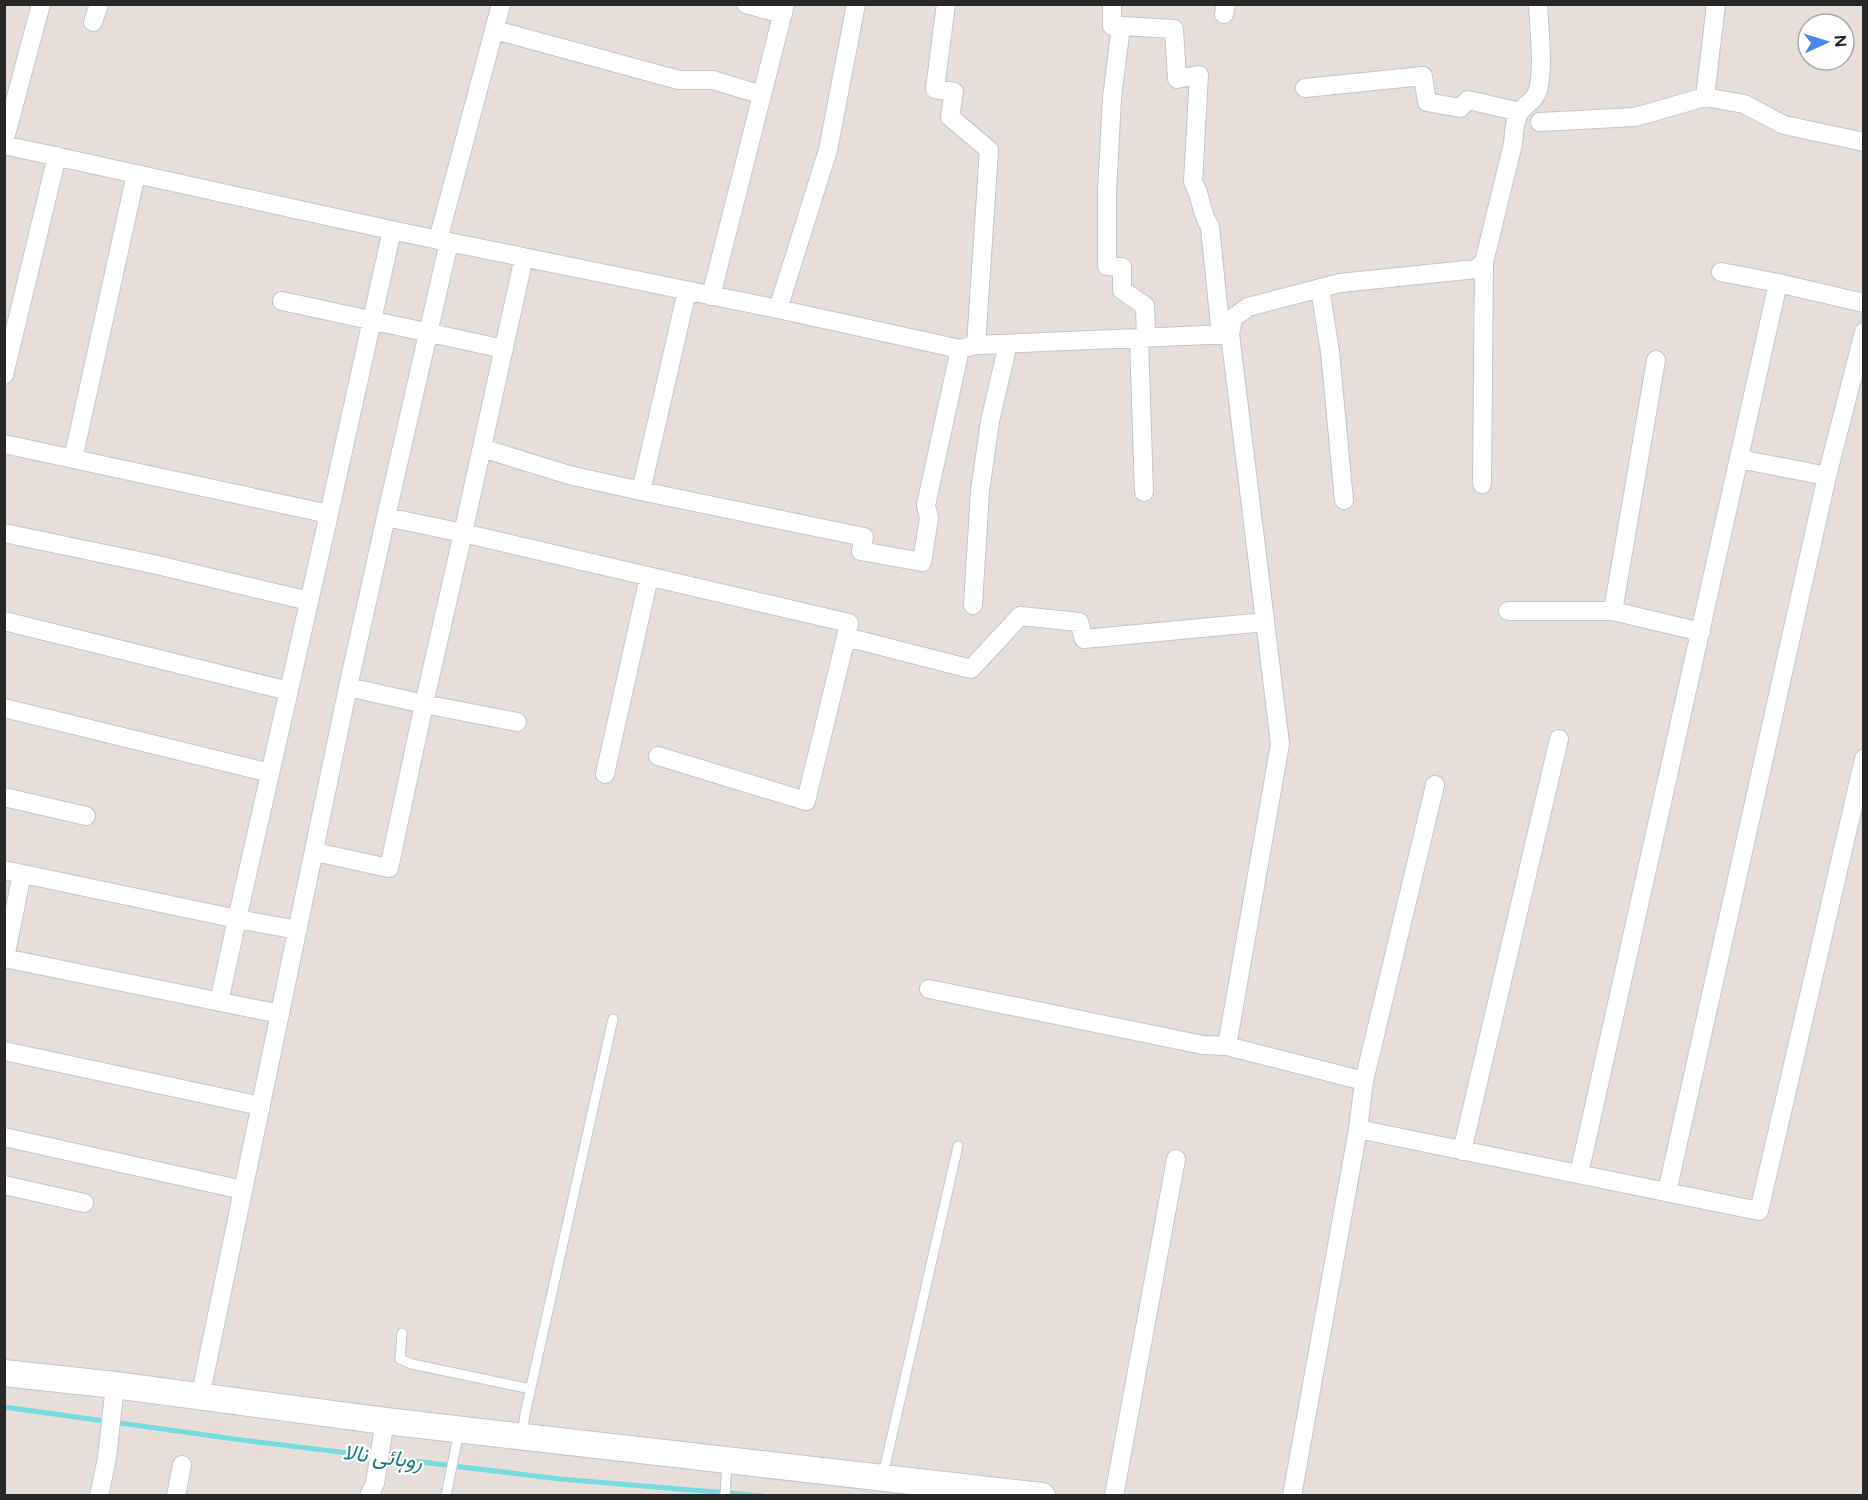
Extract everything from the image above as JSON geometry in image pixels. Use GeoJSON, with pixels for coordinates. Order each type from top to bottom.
{"type":"FeatureCollection","features":[{"type":"Feature","properties":{"kind":"street"},"geometry":{"type":"LineString","coordinates":[[41,4],[4,143],[443,241],[968,347],[1225,335]]}},
{"type":"Feature","properties":{"kind":"street"},"geometry":{"type":"LineString","coordinates":[[93,22],[99,4]]}},
{"type":"Feature","properties":{"kind":"street"},"geometry":{"type":"LineString","coordinates":[[200,1397],[348,687],[428,332],[443,241],[501,4]]}},
{"type":"Feature","properties":{"kind":"street"},"geometry":{"type":"LineString","coordinates":[[711,296],[784,9],[746,4]]}},
{"type":"Feature","properties":{"kind":"street"},"geometry":{"type":"LineString","coordinates":[[778,309],[828,150],[856,4]]}},
{"type":"Feature","properties":{"kind":"street"},"geometry":{"type":"LineString","coordinates":[[482,447],[569,475],[864,537],[861,551],[922,562],[929,518],[926,505],[968,347],[989,150],[950,117],[954,92],[935,89],[946,4]]}},
{"type":"Feature","properties":{"kind":"street"},"geometry":{"type":"LineString","coordinates":[[1112,4],[1112,26],[1174,29],[1177,79],[1200,75],[1193,182],[1199,191],[1202,215],[1210,227],[1280,744],[1227,1046]]}},
{"type":"Feature","properties":{"kind":"street"},"geometry":{"type":"LineString","coordinates":[[1482,484],[1484,262],[1520,112],[1531,102],[1538,90],[1541,52],[1538,4]]}},
{"type":"Feature","properties":{"kind":"street"},"geometry":{"type":"LineString","coordinates":[[1705,97],[1716,4]]}},
{"type":"Feature","properties":{"kind":"street"},"geometry":{"type":"LineString","coordinates":[[1121,26],[1112,98],[1107,192],[1107,266],[1122,267],[1122,290],[1144,306],[1142,338],[1144,492]]}},
{"type":"Feature","properties":{"kind":"street"},"geometry":{"type":"LineString","coordinates":[[495,30],[678,80],[712,80],[762,95]]}},
{"type":"Feature","properties":{"kind":"street"},"geometry":{"type":"LineString","coordinates":[[1305,88],[1423,76],[1427,102],[1460,108],[1468,100],[1520,112]]}},
{"type":"Feature","properties":{"kind":"street"},"geometry":{"type":"LineString","coordinates":[[1540,122],[1635,117],[1705,97],[1744,104],[1784,125],[1863,142]]}},
{"type":"Feature","properties":{"kind":"street"},"geometry":{"type":"LineString","coordinates":[[4,375],[57,156]]}},
{"type":"Feature","properties":{"kind":"street"},"geometry":{"type":"LineString","coordinates":[[73,459],[136,174]]}},
{"type":"Feature","properties":{"kind":"street"},"geometry":{"type":"LineString","coordinates":[[219,1002],[392,230]]}},
{"type":"Feature","properties":{"kind":"street"},"geometry":{"type":"LineString","coordinates":[[315,852],[389,868],[524,257]]}},
{"type":"Feature","properties":{"kind":"street"},"geometry":{"type":"LineString","coordinates":[[1225,335],[1233,318],[1248,307],[1340,283],[1476,269],[1484,262]]}},
{"type":"Feature","properties":{"kind":"street"},"geometry":{"type":"LineString","coordinates":[[1721,272],[1863,303]]}},
{"type":"Feature","properties":{"kind":"street"},"geometry":{"type":"LineString","coordinates":[[1579,1174],[1778,283]]}},
{"type":"Feature","properties":{"kind":"street"},"geometry":{"type":"LineString","coordinates":[[1320,288],[1330,352],[1344,500]]}},
{"type":"Feature","properties":{"kind":"street"},"geometry":{"type":"LineString","coordinates":[[641,491],[687,291]]}},
{"type":"Feature","properties":{"kind":"street"},"geometry":{"type":"LineString","coordinates":[[282,301],[504,349]]}},
{"type":"Feature","properties":{"kind":"street"},"geometry":{"type":"LineString","coordinates":[[1667,1192],[1827,476],[1855,401],[1863,332]]}},
{"type":"Feature","properties":{"kind":"street"},"geometry":{"type":"LineString","coordinates":[[973,605],[980,491],[990,421],[1008,344]]}},
{"type":"Feature","properties":{"kind":"street"},"geometry":{"type":"LineString","coordinates":[[1613,610],[1656,360]]}},
{"type":"Feature","properties":{"kind":"street"},"geometry":{"type":"LineString","coordinates":[[4,444],[329,514]]}},
{"type":"Feature","properties":{"kind":"street"},"geometry":{"type":"LineString","coordinates":[[1739,459],[1827,476]]}},
{"type":"Feature","properties":{"kind":"street"},"geometry":{"type":"LineString","coordinates":[[386,517],[849,623],[806,801],[658,756]]}},
{"type":"Feature","properties":{"kind":"street"},"geometry":{"type":"LineString","coordinates":[[4,533],[153,564],[309,601]]}},
{"type":"Feature","properties":{"kind":"street"},"geometry":{"type":"LineString","coordinates":[[605,774],[649,577]]}},
{"type":"Feature","properties":{"kind":"street"},"geometry":{"type":"LineString","coordinates":[[1508,611],[1613,610],[1701,632]]}},
{"type":"Feature","properties":{"kind":"street"},"geometry":{"type":"LineString","coordinates":[[846,637],[971,669],[1020,616],[1078,622],[1084,639],[1265,622]]}},
{"type":"Feature","properties":{"kind":"street"},"geometry":{"type":"LineString","coordinates":[[4,621],[289,691]]}},
{"type":"Feature","properties":{"kind":"street"},"geometry":{"type":"LineString","coordinates":[[348,687],[517,722]]}},
{"type":"Feature","properties":{"kind":"street"},"geometry":{"type":"LineString","coordinates":[[4,708],[270,773]]}},
{"type":"Feature","properties":{"kind":"street"},"geometry":{"type":"LineString","coordinates":[[1462,1151],[1558,739]]}},
{"type":"Feature","properties":{"kind":"street"},"geometry":{"type":"LineString","coordinates":[[1358,1129],[1760,1211],[1863,759]]}},
{"type":"Feature","properties":{"kind":"street"},"geometry":{"type":"LineString","coordinates":[[1292,1496],[1358,1129],[1364,1081],[1435,785]]}},
{"type":"Feature","properties":{"kind":"street"},"geometry":{"type":"LineString","coordinates":[[4,797],[86,816]]}},
{"type":"Feature","properties":{"kind":"street"},"geometry":{"type":"LineString","coordinates":[[280,1014],[5,958],[13,872],[298,930]]}},
{"type":"Feature","properties":{"kind":"street"},"geometry":{"type":"LineString","coordinates":[[928,989],[1203,1045],[1227,1046],[1364,1081]]}},
{"type":"Feature","properties":{"kind":"street"},"geometry":{"type":"LineString","coordinates":[[4,1051],[261,1106]]}},
{"type":"Feature","properties":{"kind":"street"},"geometry":{"type":"LineString","coordinates":[[4,1137],[243,1190]]}},
{"type":"Feature","properties":{"kind":"street"},"geometry":{"type":"LineString","coordinates":[[1114,1496],[1176,1159]]}},
{"type":"Feature","properties":{"kind":"street"},"geometry":{"type":"LineString","coordinates":[[4,1185],[84,1203]]}},
{"type":"Feature","properties":{"kind":"street"},"geometry":{"type":"LineString","coordinates":[[4,1372],[114,1391],[200,1397],[385,1430],[522,1436],[727,1464],[883,1477],[1042,1496]]}},
{"type":"Feature","properties":{"kind":"street"},"geometry":{"type":"LineString","coordinates":[[99,1496],[109,1442],[114,1391]]}},
{"type":"Feature","properties":{"kind":"street"},"geometry":{"type":"LineString","coordinates":[[372,1489],[385,1430]]}},
{"type":"Feature","properties":{"kind":"street"},"geometry":{"type":"LineString","coordinates":[[176,1496],[182,1465]]}},
{"type":"Feature","properties":{"kind":"lane"},"geometry":{"type":"LineString","coordinates":[[522,1436],[613,1019]]}},
{"type":"Feature","properties":{"kind":"lane"},"geometry":{"type":"LineString","coordinates":[[883,1477],[958,1146]]}},
{"type":"Feature","properties":{"kind":"lane"},"geometry":{"type":"LineString","coordinates":[[402,1333],[400,1359],[412,1364],[531,1389]]}},
{"type":"Feature","properties":{"kind":"lane"},"geometry":{"type":"LineString","coordinates":[[446,1496],[458,1433]]}},
{"type":"Feature","properties":{"kind":"lane"},"geometry":{"type":"LineString","coordinates":[[725,1496],[727,1464]]}},
{"type":"Feature","properties":{"kind":"waterway","name":"روہائی نالا"},"geometry":{"type":"LineString","coordinates":[[4,1407],[242,1440],[560,1479],[763,1496]]}}]}
